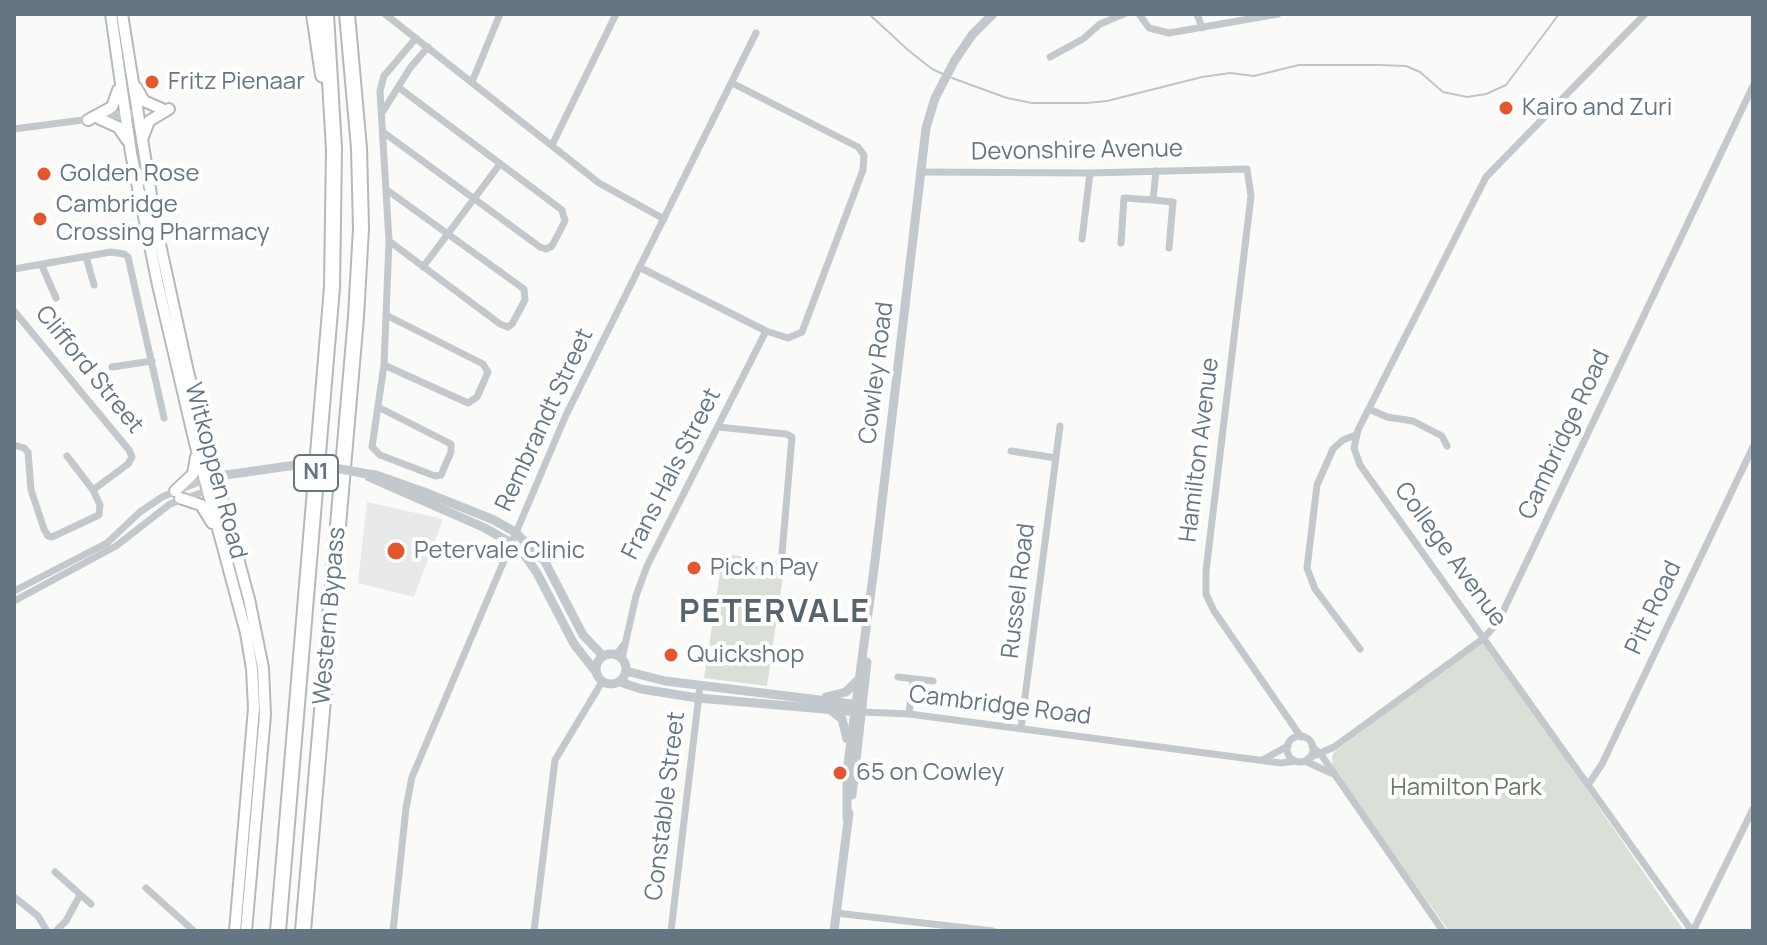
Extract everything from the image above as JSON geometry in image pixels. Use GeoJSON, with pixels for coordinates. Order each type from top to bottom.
{"type":"FeatureCollection","features":[{"type":"Feature","properties":{"kind":"highway"},"geometry":{"type":"LineString","coordinates":[[314,14],[333,131]]}},
{"type":"Feature","properties":{"kind":"highway","name":"Western Bypass"},"geometry":{"type":"LineString","coordinates":[[278,931],[332,287],[333,131],[326,14]]}},
{"type":"Feature","properties":{"kind":"highway","name":"Western Bypass"},"geometry":{"type":"LineString","coordinates":[[303,931],[361,228],[359,148],[347,14]]}},
{"type":"Feature","properties":{"kind":"main road","name":"Witkoppen Road"},"geometry":{"type":"LineString","coordinates":[[111,14],[119,74],[144,162],[226,558],[248,643],[254,687],[235,931]]}},
{"type":"Feature","properties":{"kind":"main road","name":"Witkoppen Road"},"geometry":{"type":"LineString","coordinates":[[122,14],[129,67],[131,153],[171,346],[195,443],[212,483],[249,599],[265,686],[246,931]]}},
{"type":"Feature","properties":{"kind":"main road"},"geometry":{"type":"LineString","coordinates":[[129,67],[142,99],[166,109],[146,126],[144,162]]}},
{"type":"Feature","properties":{"kind":"main road"},"geometry":{"type":"LineString","coordinates":[[94,120],[115,103],[119,74]]}},
{"type":"Feature","properties":{"kind":"main road"},"geometry":{"type":"LineString","coordinates":[[94,120],[121,130],[131,153]]}},
{"type":"Feature","properties":{"kind":"main road"},"geometry":{"type":"LineString","coordinates":[[195,443],[194,470],[178,494],[205,509],[226,558]]}},
{"type":"Feature","properties":{"kind":"street"},"geometry":{"type":"LineString","coordinates":[[385,14],[599,183],[664,219]]}},
{"type":"Feature","properties":{"kind":"street"},"geometry":{"type":"LineString","coordinates":[[472,82],[500,14]]}},
{"type":"Feature","properties":{"kind":"street"},"geometry":{"type":"LineString","coordinates":[[552,145],[616,14]]}},
{"type":"Feature","properties":{"kind":"street","name":"Cowley Road"},"geometry":{"type":"LineString","coordinates":[[847,818],[847,771],[858,709],[920,172],[931,109],[942,82],[972,35],[993,14]]}},
{"type":"Feature","properties":{"kind":"street"},"geometry":{"type":"LineString","coordinates":[[1050,57],[1083,39],[1100,24],[1124,14]]}},
{"type":"Feature","properties":{"kind":"street"},"geometry":{"type":"LineString","coordinates":[[1139,14],[1149,28],[1162,33],[1278,14]]}},
{"type":"Feature","properties":{"kind":"street"},"geometry":{"type":"LineString","coordinates":[[1197,14],[1202,28]]}},
{"type":"Feature","properties":{"kind":"street"},"geometry":{"type":"LineString","coordinates":[[1360,649],[1315,589],[1307,568],[1317,485],[1333,449],[1343,440],[1356,435],[1486,177],[1645,14]]}},
{"type":"Feature","properties":{"kind":"street","name":"Rembrandt Street"},"geometry":{"type":"LineString","coordinates":[[393,931],[412,777],[566,415],[756,33]]}},
{"type":"Feature","properties":{"kind":"street"},"geometry":{"type":"LineString","coordinates":[[378,407],[451,444],[451,452],[441,475],[435,476],[376,453],[372,442],[384,365],[389,241],[380,91],[384,76],[416,38]]}},
{"type":"Feature","properties":{"kind":"street"},"geometry":{"type":"LineString","coordinates":[[382,113],[410,68],[428,47]]}},
{"type":"Feature","properties":{"kind":"street"},"geometry":{"type":"LineString","coordinates":[[641,268],[766,331],[793,337],[802,332],[865,159],[858,147],[732,83]]}},
{"type":"Feature","properties":{"kind":"street","name":"Cambridge Road"},"geometry":{"type":"LineString","coordinates":[[1307,759],[1337,744],[1484,638],[1503,613],[1753,86]]}},
{"type":"Feature","properties":{"kind":"street"},"geometry":{"type":"LineString","coordinates":[[383,132],[540,247],[546,249],[552,246],[565,221],[564,213],[398,87]]}},
{"type":"Feature","properties":{"kind":"street"},"geometry":{"type":"LineString","coordinates":[[14,129],[131,114]]}},
{"type":"Feature","properties":{"kind":"street"},"geometry":{"type":"LineString","coordinates":[[423,267],[500,164]]}},
{"type":"Feature","properties":{"kind":"street","name":"Devonshire Avenue"},"geometry":{"type":"LineString","coordinates":[[920,172],[1090,173],[1235,169]]}},
{"type":"Feature","properties":{"kind":"street","name":"Hamilton Avenue"},"geometry":{"type":"LineString","coordinates":[[1235,169],[1247,169],[1251,196],[1206,571],[1206,594],[1214,611],[1301,737]]}},
{"type":"Feature","properties":{"kind":"street"},"geometry":{"type":"LineString","coordinates":[[1153,200],[1156,171]]}},
{"type":"Feature","properties":{"kind":"street"},"geometry":{"type":"LineString","coordinates":[[1082,239],[1090,173]]}},
{"type":"Feature","properties":{"kind":"street"},"geometry":{"type":"LineString","coordinates":[[387,190],[524,289],[526,295],[512,324],[508,327],[500,324],[389,241]]}},
{"type":"Feature","properties":{"kind":"street"},"geometry":{"type":"LineString","coordinates":[[1121,243],[1124,198],[1173,202],[1169,248]]}},
{"type":"Feature","properties":{"kind":"street"},"geometry":{"type":"LineString","coordinates":[[14,269],[117,252],[128,257],[164,418]]}},
{"type":"Feature","properties":{"kind":"street"},"geometry":{"type":"LineString","coordinates":[[86,257],[94,285]]}},
{"type":"Feature","properties":{"kind":"street"},"geometry":{"type":"LineString","coordinates":[[42,266],[56,298]]}},
{"type":"Feature","properties":{"kind":"street","name":"Clifford Street"},"geometry":{"type":"LineString","coordinates":[[14,311],[131,453],[128,464],[93,490]]}},
{"type":"Feature","properties":{"kind":"street"},"geometry":{"type":"LineString","coordinates":[[384,365],[468,403],[477,397],[488,372],[483,364],[386,315]]}},
{"type":"Feature","properties":{"kind":"street","name":"Frans Hals Street"},"geometry":{"type":"LineString","coordinates":[[619,657],[642,577],[766,331]]}},
{"type":"Feature","properties":{"kind":"street"},"geometry":{"type":"LineString","coordinates":[[112,367],[152,361]]}},
{"type":"Feature","properties":{"kind":"street"},"geometry":{"type":"LineString","coordinates":[[1369,409],[1387,417],[1413,421],[1442,436],[1447,446]]}},
{"type":"Feature","properties":{"kind":"street","name":"Russel Road"},"geometry":{"type":"LineString","coordinates":[[1021,728],[1060,426]]}},
{"type":"Feature","properties":{"kind":"street"},"geometry":{"type":"LineString","coordinates":[[718,427],[792,437],[782,554]]}},
{"type":"Feature","properties":{"kind":"street","name":"College Avenue"},"geometry":{"type":"LineString","coordinates":[[1356,435],[1355,454],[1360,465],[1692,931]]}},
{"type":"Feature","properties":{"kind":"street"},"geometry":{"type":"LineString","coordinates":[[14,445],[28,452],[29,482],[48,536],[58,536],[99,515],[100,505],[93,490],[67,456]]}},
{"type":"Feature","properties":{"kind":"street","name":"Pitt Road"},"geometry":{"type":"LineString","coordinates":[[1588,785],[1602,764],[1753,447]]}},
{"type":"Feature","properties":{"kind":"street"},"geometry":{"type":"LineString","coordinates":[[1011,451],[1056,458]]}},
{"type":"Feature","properties":{"kind":"street"},"geometry":{"type":"LineString","coordinates":[[14,591],[107,543],[148,505],[240,475],[296,465],[335,468],[376,475],[443,499],[515,532],[544,560],[583,635],[603,656],[619,657],[626,671],[620,682],[611,685],[602,682],[574,644],[530,561],[511,543],[485,528],[364,474]]}},
{"type":"Feature","properties":{"kind":"street"},"geometry":{"type":"LineString","coordinates":[[14,601],[116,546],[178,494]]}},
{"type":"Feature","properties":{"kind":"street","name":"Cowley Road"},"geometry":{"type":"LineString","coordinates":[[834,931],[873,579]]}},
{"type":"Feature","properties":{"kind":"street"},"geometry":{"type":"LineString","coordinates":[[596,672],[597,663],[603,656]]}},
{"type":"Feature","properties":{"kind":"street","name":"Cambridge Road"},"geometry":{"type":"LineString","coordinates":[[626,671],[646,678],[818,699],[858,709]]}},
{"type":"Feature","properties":{"kind":"street"},"geometry":{"type":"LineString","coordinates":[[818,699],[850,690],[860,671]]}},
{"type":"Feature","properties":{"kind":"street"},"geometry":{"type":"LineString","coordinates":[[898,677],[933,681]]}},
{"type":"Feature","properties":{"kind":"street"},"geometry":{"type":"LineString","coordinates":[[909,714],[913,679]]}},
{"type":"Feature","properties":{"kind":"street"},"geometry":{"type":"LineString","coordinates":[[534,931],[553,767],[558,752],[602,682]]}},
{"type":"Feature","properties":{"kind":"street","name":"Cambridge Road"},"geometry":{"type":"LineString","coordinates":[[620,682],[641,689],[698,698],[909,714],[1281,763],[1295,761]]}},
{"type":"Feature","properties":{"kind":"street","name":"Constable Street"},"geometry":{"type":"LineString","coordinates":[[671,931],[700,686]]}},
{"type":"Feature","properties":{"kind":"street"},"geometry":{"type":"LineString","coordinates":[[828,708],[844,724],[847,771]]}},
{"type":"Feature","properties":{"kind":"street"},"geometry":{"type":"LineString","coordinates":[[1291,722],[1288,753],[1295,761],[1307,759],[1331,771]]}},
{"type":"Feature","properties":{"kind":"street"},"geometry":{"type":"LineString","coordinates":[[1264,759],[1301,737],[1311,744],[1443,931]]}},
{"type":"Feature","properties":{"kind":"street"},"geometry":{"type":"LineString","coordinates":[[1311,744],[1337,744]]}},
{"type":"Feature","properties":{"kind":"street"},"geometry":{"type":"LineString","coordinates":[[1307,759],[1311,744]]}},
{"type":"Feature","properties":{"kind":"street"},"geometry":{"type":"LineString","coordinates":[[1331,771],[1329,757],[1337,744]]}},
{"type":"Feature","properties":{"kind":"street"},"geometry":{"type":"LineString","coordinates":[[1692,931],[1753,809]]}},
{"type":"Feature","properties":{"kind":"street"},"geometry":{"type":"LineString","coordinates":[[55,872],[91,904]]}},
{"type":"Feature","properties":{"kind":"street"},"geometry":{"type":"LineString","coordinates":[[146,888],[194,931]]}},
{"type":"Feature","properties":{"kind":"street"},"geometry":{"type":"LineString","coordinates":[[56,931],[66,921],[80,895]]}},
{"type":"Feature","properties":{"kind":"street"},"geometry":{"type":"LineString","coordinates":[[14,897],[38,916],[47,931]]}},
{"type":"Feature","properties":{"kind":"street"},"geometry":{"type":"LineString","coordinates":[[836,913],[993,931]]}},
{"type":"Feature","properties":{"kind":"street"},"geometry":{"type":"LineString","coordinates":[[181,931],[185,923]]}},
{"type":"Feature","properties":{"kind":"shaded area","name":"Petervale Clinic"},"geometry":{"type":"Polygon","coordinates":[[[367,502],[443,519],[414,597],[358,583],[367,502]]]}},
{"type":"Feature","properties":{"kind":"green space"},"geometry":{"type":"Polygon","coordinates":[[[723,554],[785,562],[767,686],[704,678],[723,554]]]}},
{"type":"Feature","properties":{"kind":"green space","name":"Hamilton Park"},"geometry":{"type":"Polygon","coordinates":[[[1483,639],[1684,931],[1449,931],[1333,771],[1334,752],[1483,639]]]}},
{"type":"Feature","properties":{"kind":"waterway"},"geometry":{"type":"LineString","coordinates":[[869,14],[908,50],[943,74]]}},
{"type":"Feature","properties":{"kind":"waterway"},"geometry":{"type":"LineString","coordinates":[[952,78],[1007,98],[1032,103],[1086,103],[1230,73],[1254,76],[1299,65],[1379,65],[1406,66],[1420,72],[1443,92],[1467,97],[1486,94],[1506,85],[1559,14]]}},
{"type":"Feature","properties":{"kind":"place","name":"Fritz Pienaar"},"geometry":{"type":"Point","coordinates":[152,82]}},
{"type":"Feature","properties":{"kind":"place","name":"Kairo and Zuri"},"geometry":{"type":"Point","coordinates":[1506,108]}},
{"type":"Feature","properties":{"kind":"place","name":"Golden Rose"},"geometry":{"type":"Point","coordinates":[44,174]}},
{"type":"Feature","properties":{"kind":"place","name":"Cambridge Crossing Pharmacy"},"geometry":{"type":"Point","coordinates":[40,219]}},
{"type":"Feature","properties":{"kind":"place","name":"Petervale Clinic"},"geometry":{"type":"Point","coordinates":[396,551]}},
{"type":"Feature","properties":{"kind":"place","name":"Pick n Pay"},"geometry":{"type":"Point","coordinates":[694,568]}},
{"type":"Feature","properties":{"kind":"place","name":"Quickshop"},"geometry":{"type":"Point","coordinates":[671,655]}},
{"type":"Feature","properties":{"kind":"place","name":"65 on Cowley"},"geometry":{"type":"Point","coordinates":[840,773]}},
{"type":"Feature","properties":{"kind":"district","name":"PETERVALE"},"geometry":{"type":"Point","coordinates":[775,613]}}]}
